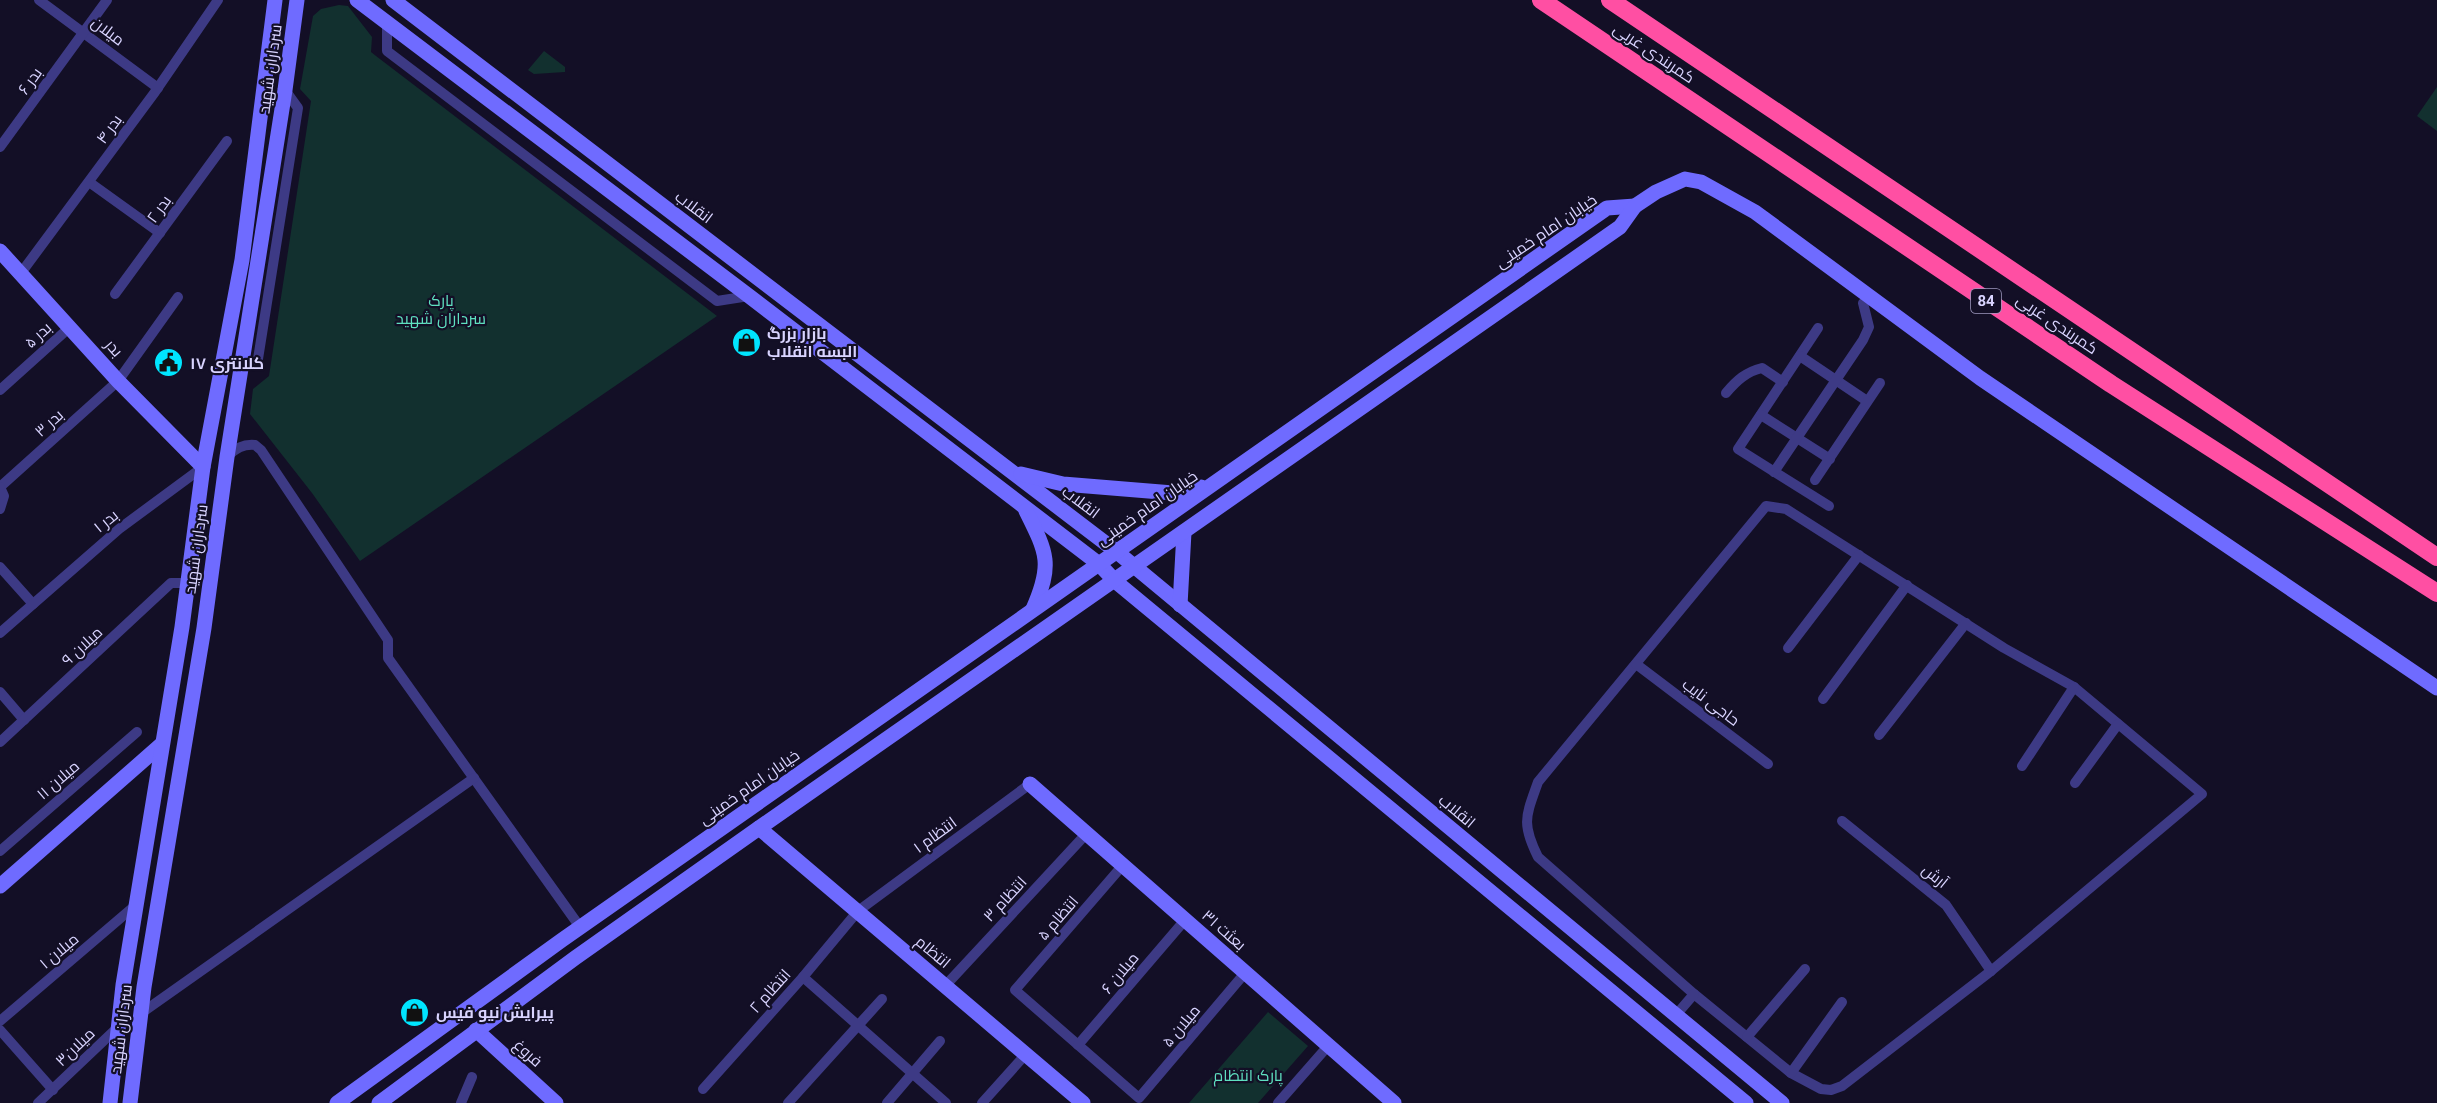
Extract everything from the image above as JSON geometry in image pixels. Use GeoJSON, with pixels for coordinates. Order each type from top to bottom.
{"type":"FeatureCollection","features":[{"type":"Feature","properties":{"kind":"highway","name":"کمربندی غربی"},"geometry":{"type":"LineString","coordinates":[[1541,0],[2092,371],[2437,593]]}},
{"type":"Feature","properties":{"kind":"highway","name":"کمربندی غربی"},"geometry":{"type":"LineString","coordinates":[[1610,0],[2437,557]]}},
{"type":"Feature","properties":{"kind":"main road","name":"سرداران شهید"},"geometry":{"type":"LineString","coordinates":[[110,1103],[123,984],[182,627],[203,467],[242,261],[275,0]]}},
{"type":"Feature","properties":{"kind":"main road","name":"سرداران شهید"},"geometry":{"type":"LineString","coordinates":[[129,1103],[144,987],[204,628],[227,457],[297,0]]}},
{"type":"Feature","properties":{"kind":"main road"},"geometry":{"type":"LineString","coordinates":[[357,0],[1099,564],[1148,608],[1746,1103]]}},
{"type":"Feature","properties":{"kind":"main road","name":"انقلاب"},"geometry":{"type":"LineString","coordinates":[[393,0],[1117,552],[1782,1103]]}},
{"type":"Feature","properties":{"kind":"main road"},"geometry":{"type":"LineString","coordinates":[[379,1103],[575,958],[759,828],[1620,227],[1635,206],[1656,192],[1685,179],[1701,182],[1755,212],[1980,378],[2437,688]]}},
{"type":"Feature","properties":{"kind":"main road"},"geometry":{"type":"LineString","coordinates":[[1720,193],[1863,303],[1975,385],[2437,699]]}},
{"type":"Feature","properties":{"kind":"main road","name":"خیابان امام خمینی"},"geometry":{"type":"LineString","coordinates":[[337,1103],[580,927],[1607,208],[1635,206]]}},
{"type":"Feature","properties":{"kind":"main road","name":"بدر"},"geometry":{"type":"LineString","coordinates":[[3,259],[21,273],[118,381],[203,467]]}},
{"type":"Feature","properties":{"kind":"main road"},"geometry":{"type":"LineString","coordinates":[[1011,471],[1063,484],[1173,493],[1188,491],[1218,480]]}},
{"type":"Feature","properties":{"kind":"main road"},"geometry":{"type":"LineString","coordinates":[[1025,508],[1042,543],[1047,564],[1044,585],[1032,611]]}},
{"type":"Feature","properties":{"kind":"main road"},"geometry":{"type":"LineString","coordinates":[[1180,605],[1184,532]]}},
{"type":"Feature","properties":{"kind":"main road"},"geometry":{"type":"LineString","coordinates":[[1148,608],[1163,592]]}},
{"type":"Feature","properties":{"kind":"main road"},"geometry":{"type":"LineString","coordinates":[[182,627],[204,628]]}},
{"type":"Feature","properties":{"kind":"main road"},"geometry":{"type":"LineString","coordinates":[[0,886],[162,744]]}},
{"type":"Feature","properties":{"kind":"main road","name":"بعثت ۳۱"},"geometry":{"type":"LineString","coordinates":[[1030,784],[1391,1102]]}},
{"type":"Feature","properties":{"kind":"main road","name":"انتظام"},"geometry":{"type":"LineString","coordinates":[[759,828],[1083,1103]]}},
{"type":"Feature","properties":{"kind":"main road"},"geometry":{"type":"LineString","coordinates":[[1501,902],[1516,883]]}},
{"type":"Feature","properties":{"kind":"main road"},"geometry":{"type":"LineString","coordinates":[[562,940],[575,958]]}},
{"type":"Feature","properties":{"kind":"main road"},"geometry":{"type":"LineString","coordinates":[[123,984],[144,987]]}},
{"type":"Feature","properties":{"kind":"main road","name":"فروغ"},"geometry":{"type":"LineString","coordinates":[[476,1030],[541,1097],[556,1103]]}},
{"type":"Feature","properties":{"kind":"street","name":"میلان"},"geometry":{"type":"LineString","coordinates":[[39,0],[158,88]]}},
{"type":"Feature","properties":{"kind":"street","name":"بدر ۶"},"geometry":{"type":"LineString","coordinates":[[0,147],[107,0]]}},
{"type":"Feature","properties":{"kind":"street","name":"بدر ۴"},"geometry":{"type":"LineString","coordinates":[[21,273],[158,88],[218,0]]}},
{"type":"Feature","properties":{"kind":"street"},"geometry":{"type":"LineString","coordinates":[[387,22],[387,51],[717,302],[749,296]]}},
{"type":"Feature","properties":{"kind":"street","name":"بدر ۲"},"geometry":{"type":"LineString","coordinates":[[115,294],[227,141]]}},
{"type":"Feature","properties":{"kind":"street"},"geometry":{"type":"LineString","coordinates":[[88,182],[160,233]]}},
{"type":"Feature","properties":{"kind":"street","name":"بدر ۳"},"geometry":{"type":"LineString","coordinates":[[0,487],[118,381],[178,297]]}},
{"type":"Feature","properties":{"kind":"street"},"geometry":{"type":"LineString","coordinates":[[1774,472],[1858,348],[1869,327],[1863,303]]}},
{"type":"Feature","properties":{"kind":"street","name":"بدر ۵"},"geometry":{"type":"LineString","coordinates":[[0,390],[70,327]]}},
{"type":"Feature","properties":{"kind":"street"},"geometry":{"type":"LineString","coordinates":[[1818,328],[1738,449],[1828,506]]}},
{"type":"Feature","properties":{"kind":"street"},"geometry":{"type":"LineString","coordinates":[[1800,356],[1867,401]]}},
{"type":"Feature","properties":{"kind":"street"},"geometry":{"type":"LineString","coordinates":[[1726,393],[1738,379],[1750,371],[1762,368],[1783,382]]}},
{"type":"Feature","properties":{"kind":"street"},"geometry":{"type":"LineString","coordinates":[[1815,480],[1880,383]]}},
{"type":"Feature","properties":{"kind":"street"},"geometry":{"type":"LineString","coordinates":[[1761,415],[1830,459]]}},
{"type":"Feature","properties":{"kind":"street"},"geometry":{"type":"LineString","coordinates":[[227,457],[237,448],[247,444],[255,445],[261,450],[388,640],[388,658],[580,927]]}},
{"type":"Feature","properties":{"kind":"street","name":"بدر ۱"},"geometry":{"type":"LineString","coordinates":[[0,633],[119,529],[203,467]]}},
{"type":"Feature","properties":{"kind":"street"},"geometry":{"type":"LineString","coordinates":[[0,487],[4,496],[0,509]]}},
{"type":"Feature","properties":{"kind":"street"},"geometry":{"type":"LineString","coordinates":[[1767,506],[1786,508],[1859,555],[1966,623],[2074,687],[2202,794],[1991,971],[1842,1086],[1831,1090],[1821,1089],[1791,1072],[1694,994],[1538,857],[1527,836],[1527,813],[1538,782],[1767,506]]}},
{"type":"Feature","properties":{"kind":"street"},"geometry":{"type":"LineString","coordinates":[[1788,648],[1859,555]]}},
{"type":"Feature","properties":{"kind":"street"},"geometry":{"type":"LineString","coordinates":[[0,567],[33,604]]}},
{"type":"Feature","properties":{"kind":"street","name":"میلان ۹"},"geometry":{"type":"LineString","coordinates":[[0,742],[171,583],[188,583]]}},
{"type":"Feature","properties":{"kind":"street"},"geometry":{"type":"LineString","coordinates":[[1823,699],[1907,585]]}},
{"type":"Feature","properties":{"kind":"street"},"geometry":{"type":"LineString","coordinates":[[1879,735],[1966,623]]}},
{"type":"Feature","properties":{"kind":"street","name":"حاجی نایب"},"geometry":{"type":"LineString","coordinates":[[1636,664],[1768,764]]}},
{"type":"Feature","properties":{"kind":"street"},"geometry":{"type":"LineString","coordinates":[[2022,766],[2074,687]]}},
{"type":"Feature","properties":{"kind":"street"},"geometry":{"type":"LineString","coordinates":[[0,692],[24,720]]}},
{"type":"Feature","properties":{"kind":"street"},"geometry":{"type":"LineString","coordinates":[[2075,783],[2118,724]]}},
{"type":"Feature","properties":{"kind":"street","name":"میلان ۱۱"},"geometry":{"type":"LineString","coordinates":[[0,851],[137,732]]}},
{"type":"Feature","properties":{"kind":"street"},"geometry":{"type":"LineString","coordinates":[[140,1014],[474,778]]}},
{"type":"Feature","properties":{"kind":"street","name":"انتظام ۱"},"geometry":{"type":"LineString","coordinates":[[858,911],[1030,784]]}},
{"type":"Feature","properties":{"kind":"street","name":"آرش"},"geometry":{"type":"LineString","coordinates":[[1842,821],[1946,905],[1991,971]]}},
{"type":"Feature","properties":{"kind":"street","name":"انتظام ۳"},"geometry":{"type":"LineString","coordinates":[[945,986],[1087,833]]}},
{"type":"Feature","properties":{"kind":"street","name":"انتظام ۵"},"geometry":{"type":"LineString","coordinates":[[1078,1045],[1015,990],[1123,865]]}},
{"type":"Feature","properties":{"kind":"street","name":"میلان ۱"},"geometry":{"type":"LineString","coordinates":[[0,1021],[137,904]]}},
{"type":"Feature","properties":{"kind":"street","name":"انتظام ۲"},"geometry":{"type":"LineString","coordinates":[[703,1089],[803,977],[858,911]]}},
{"type":"Feature","properties":{"kind":"street","name":"میلان ۶"},"geometry":{"type":"LineString","coordinates":[[1078,1045],[1185,920]]}},
{"type":"Feature","properties":{"kind":"street"},"geometry":{"type":"LineString","coordinates":[[1747,1037],[1804,969]]}},
{"type":"Feature","properties":{"kind":"street","name":"میلان ۵"},"geometry":{"type":"LineString","coordinates":[[1078,1045],[1139,1098],[1245,973]]}},
{"type":"Feature","properties":{"kind":"street"},"geometry":{"type":"LineString","coordinates":[[803,977],[946,1103]]}},
{"type":"Feature","properties":{"kind":"street"},"geometry":{"type":"LineString","coordinates":[[1676,1015],[1694,994]]}},
{"type":"Feature","properties":{"kind":"street"},"geometry":{"type":"LineString","coordinates":[[789,1103],[882,999]]}},
{"type":"Feature","properties":{"kind":"street"},"geometry":{"type":"LineString","coordinates":[[1791,1072],[1842,1002]]}},
{"type":"Feature","properties":{"kind":"street","name":"میلان۳"},"geometry":{"type":"LineString","coordinates":[[38,1103],[118,1027]]}},
{"type":"Feature","properties":{"kind":"street"},"geometry":{"type":"LineString","coordinates":[[0,1030],[53,1090]]}},
{"type":"Feature","properties":{"kind":"street"},"geometry":{"type":"LineString","coordinates":[[887,1103],[940,1041]]}},
{"type":"Feature","properties":{"kind":"street"},"geometry":{"type":"LineString","coordinates":[[1278,1103],[1328,1046]]}},
{"type":"Feature","properties":{"kind":"street"},"geometry":{"type":"LineString","coordinates":[[982,1103],[1026,1054]]}},
{"type":"Feature","properties":{"kind":"street"},"geometry":{"type":"LineString","coordinates":[[461,1103],[472,1077]]}},
{"type":"Feature","properties":{"kind":"green space","name":"پارک سرداران شهید"},"geometry":{"type":"Polygon","coordinates":[[[339,5],[348,6],[372,37],[371,52],[717,316],[360,561],[312,493],[250,414],[253,389],[269,376],[311,101],[300,89],[313,16],[321,9],[339,5]]]}},
{"type":"Feature","properties":{"kind":"green space"},"geometry":{"type":"Polygon","coordinates":[[[544,51],[565,67],[565,72],[534,74],[528,70],[544,51]]]}},
{"type":"Feature","properties":{"kind":"green space"},"geometry":{"type":"Polygon","coordinates":[[[2437,87],[2437,131],[2417,116],[2437,87]]]}},
{"type":"Feature","properties":{"kind":"green space","name":"پارک انتظام"},"geometry":{"type":"Polygon","coordinates":[[[1268,1012],[1308,1046],[1258,1103],[1189,1103],[1268,1012]]]}},
{"type":"Feature","properties":{"kind":"place","name":"بازار بزرگ البسه انقلاب"},"geometry":{"type":"Point","coordinates":[746,342]}},
{"type":"Feature","properties":{"kind":"place","name":"کلانتری ۱۷"},"geometry":{"type":"Point","coordinates":[169,363]}},
{"type":"Feature","properties":{"kind":"place","name":"پیرایش نیو فیس"},"geometry":{"type":"Point","coordinates":[415,1012]}}]}
